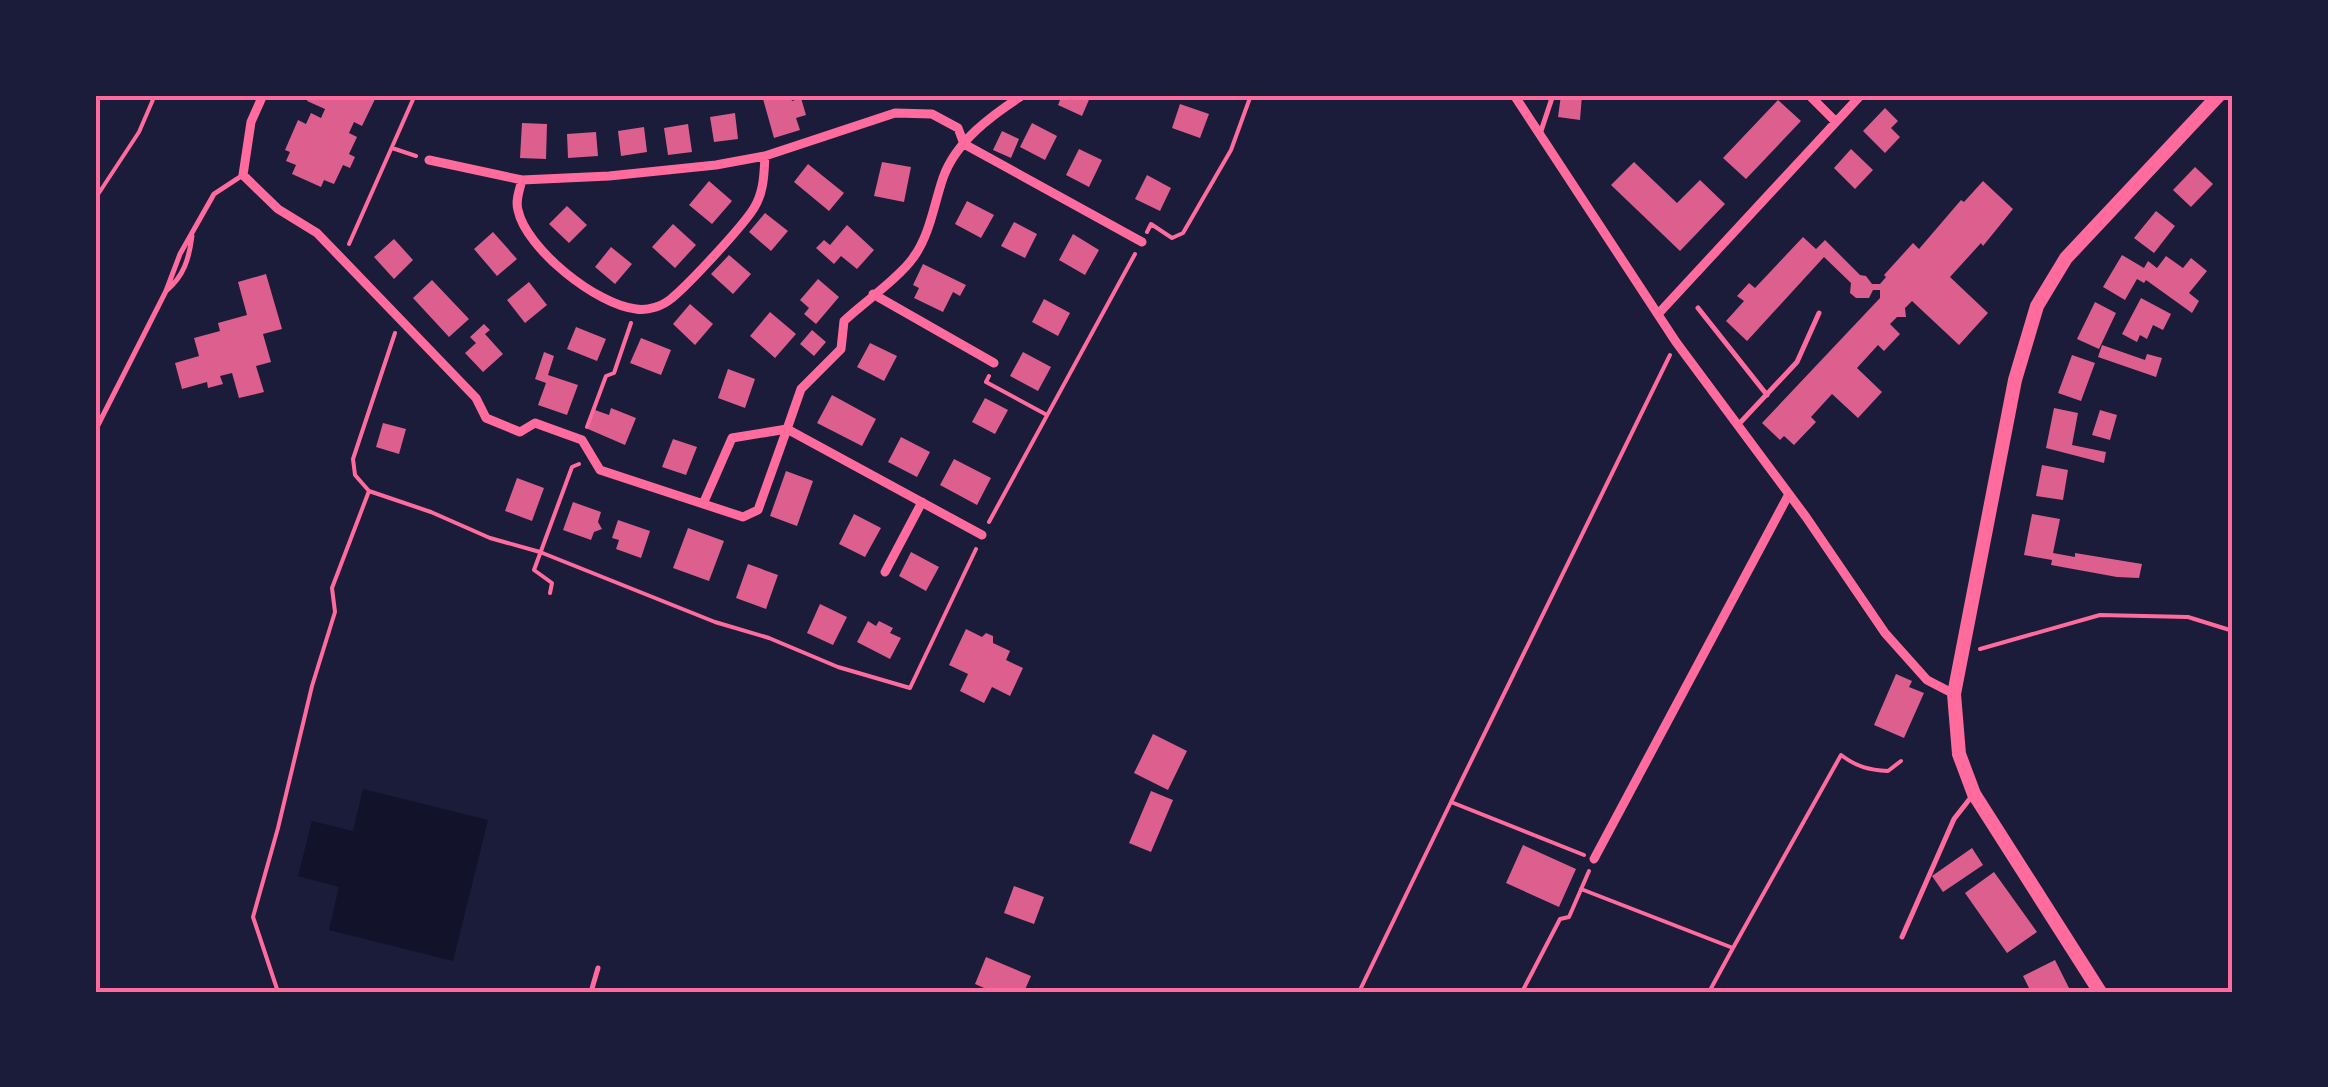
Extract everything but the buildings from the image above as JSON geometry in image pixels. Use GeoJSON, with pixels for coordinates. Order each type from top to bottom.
{"type":"FeatureCollection","features":[{"type":"Feature","properties":{"kind":"main road"},"geometry":{"type":"LineString","coordinates":[[2100,992],[1974,794],[1959,754],[1954,694],[2014,380],[2037,306],[2066,258],[2218,95]]}},
{"type":"Feature","properties":{"kind":"street"},"geometry":{"type":"LineString","coordinates":[[263,95],[252,122],[244,174],[278,208],[317,233],[476,398],[486,418],[520,432],[535,423],[582,440],[600,470],[743,517],[758,510],[802,388],[841,349],[844,321],[913,258],[935,212],[944,174],[964,144],[988,118],[1023,95]]}},
{"type":"Feature","properties":{"kind":"street"},"geometry":{"type":"LineString","coordinates":[[1514,95],[1676,342],[1906,660],[1927,680],[1954,694]]}},
{"type":"Feature","properties":{"kind":"street"},"geometry":{"type":"LineString","coordinates":[[1809,95],[1836,122]]}},
{"type":"Feature","properties":{"kind":"street"},"geometry":{"type":"LineString","coordinates":[[1659,313],[1862,95]]}},
{"type":"Feature","properties":{"kind":"street"},"geometry":{"type":"LineString","coordinates":[[429,160],[522,180],[716,166],[765,156],[896,112],[932,114],[958,128],[964,144],[1142,242]]}},
{"type":"Feature","properties":{"kind":"street"},"geometry":{"type":"LineString","coordinates":[[522,180],[518,210],[528,232],[572,281],[611,302],[636,310],[673,298],[753,210],[762,188],[765,156]]}},
{"type":"Feature","properties":{"kind":"street"},"geometry":{"type":"LineString","coordinates":[[873,294],[994,364]]}},
{"type":"Feature","properties":{"kind":"street"},"geometry":{"type":"LineString","coordinates":[[703,504],[732,438],[787,430],[982,535]]}},
{"type":"Feature","properties":{"kind":"street"},"geometry":{"type":"LineString","coordinates":[[1594,859],[1789,494]]}},
{"type":"Feature","properties":{"kind":"street"},"geometry":{"type":"LineString","coordinates":[[885,572],[922,502]]}},
{"type":"Feature","properties":{"kind":"lane"},"geometry":{"type":"LineString","coordinates":[[1540,134],[1552,95]]}},
{"type":"Feature","properties":{"kind":"lane"},"geometry":{"type":"LineString","coordinates":[[95,431],[166,291],[169,276],[214,194],[244,174]]}},
{"type":"Feature","properties":{"kind":"lane"},"geometry":{"type":"LineString","coordinates":[[1698,308],[1767,395]]}},
{"type":"Feature","properties":{"kind":"lane"},"geometry":{"type":"LineString","coordinates":[[1738,425],[1797,362],[1819,313]]}},
{"type":"Feature","properties":{"kind":"lane"},"geometry":{"type":"LineString","coordinates":[[1902,938],[1954,819],[1974,794]]}},
{"type":"Feature","properties":{"kind":"lane"},"geometry":{"type":"LineString","coordinates":[[591,992],[598,968]]}},
{"type":"Feature","properties":{"kind":"path"},"geometry":{"type":"LineString","coordinates":[[95,199],[138,132],[155,95]]}},
{"type":"Feature","properties":{"kind":"path"},"geometry":{"type":"LineString","coordinates":[[339,256],[352,240],[415,95]]}},
{"type":"Feature","properties":{"kind":"path"},"geometry":{"type":"LineString","coordinates":[[400,319],[353,459],[355,475],[369,490],[838,667],[910,688],[982,535],[1150,224],[1172,238],[1183,233],[1231,150],[1251,95]]}},
{"type":"Feature","properties":{"kind":"path"},"geometry":{"type":"LineString","coordinates":[[392,148],[429,160]]}},
{"type":"Feature","properties":{"kind":"path"},"geometry":{"type":"LineString","coordinates":[[582,440],[606,376],[614,373],[636,310]]}},
{"type":"Feature","properties":{"kind":"path"},"geometry":{"type":"LineString","coordinates":[[1359,992],[1676,342]]}},
{"type":"Feature","properties":{"kind":"path"},"geometry":{"type":"LineString","coordinates":[[994,364],[986,382],[1047,415]]}},
{"type":"Feature","properties":{"kind":"path"},"geometry":{"type":"LineString","coordinates":[[550,593],[552,583],[534,570],[572,467],[593,458]]}},
{"type":"Feature","properties":{"kind":"path"},"geometry":{"type":"LineString","coordinates":[[278,992],[253,916],[335,612],[332,588],[369,490]]}},
{"type":"Feature","properties":{"kind":"path"},"geometry":{"type":"LineString","coordinates":[[1962,651],[1992,648],[2100,616],[2188,617],[2233,631]]}},
{"type":"Feature","properties":{"kind":"path"},"geometry":{"type":"LineString","coordinates":[[1708,992],[1841,755],[1870,770],[1888,771],[1901,760]]}},
{"type":"Feature","properties":{"kind":"path"},"geometry":{"type":"LineString","coordinates":[[1451,802],[1594,859],[1569,917],[1560,919],[1522,992]]}},
{"type":"Feature","properties":{"kind":"path"},"geometry":{"type":"LineString","coordinates":[[1581,889],[1734,948]]}},
{"type":"Feature","properties":{"kind":"shaded area"},"geometry":{"type":"Polygon","coordinates":[[[363,789],[488,820],[453,961],[329,930],[339,887],[298,876],[312,821],[353,831],[363,789]]]}}]}
